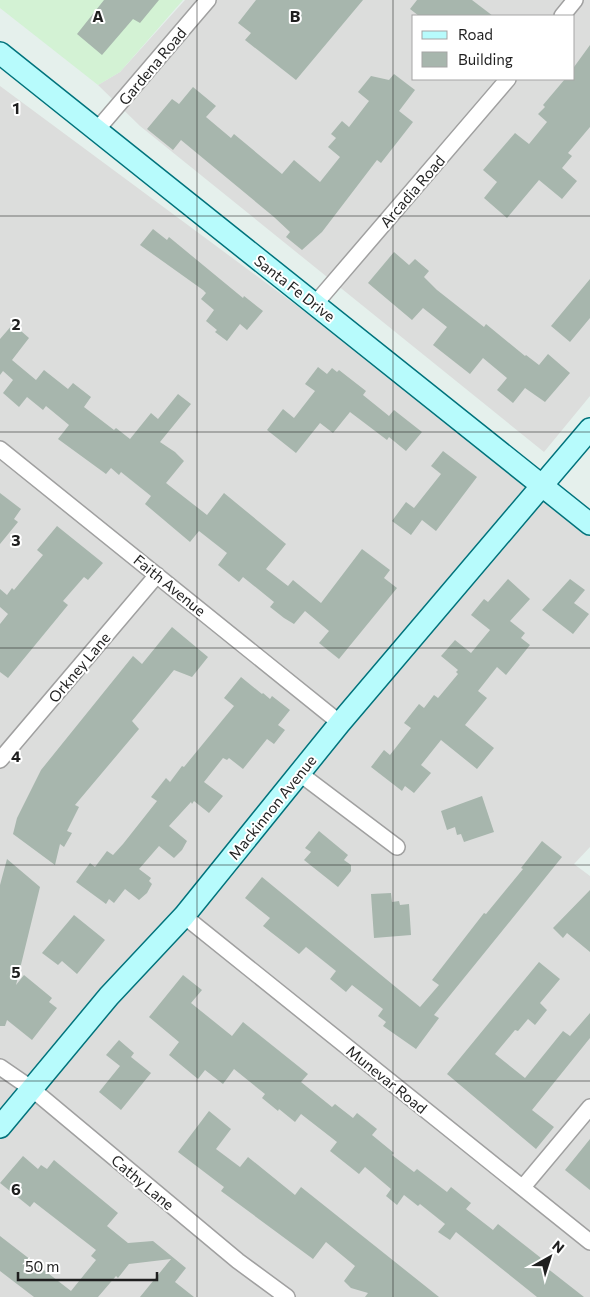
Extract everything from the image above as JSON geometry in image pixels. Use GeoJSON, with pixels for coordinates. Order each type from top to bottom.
{"type":"FeatureCollection","features":[{"type":"Feature","properties":{"kind":"street","name":"Gardena Road"},"geometry":{"type":"LineString","coordinates":[[96,131],[208,0]]}},
{"type":"Feature","properties":{"kind":"street"},"geometry":{"type":"LineString","coordinates":[[563,15],[576,0]]}},
{"type":"Feature","properties":{"kind":"street","name":"Santa Fe Drive"},"geometry":{"type":"LineString","coordinates":[[0,53],[590,524]]}},
{"type":"Feature","properties":{"kind":"street","name":"Arcadia Road"},"geometry":{"type":"LineString","coordinates":[[315,304],[507,80]]}},
{"type":"Feature","properties":{"kind":"street","name":"Mackinnon Avenue"},"geometry":{"type":"LineString","coordinates":[[0,1127],[109,996],[184,916],[340,723],[590,429]]}},
{"type":"Feature","properties":{"kind":"street","name":"Faith Avenue"},"geometry":{"type":"LineString","coordinates":[[0,449],[340,723]]}},
{"type":"Feature","properties":{"kind":"street","name":"Orkney Lane"},"geometry":{"type":"LineString","coordinates":[[0,760],[157,575]]}},
{"type":"Feature","properties":{"kind":"street"},"geometry":{"type":"LineString","coordinates":[[299,773],[397,847]]}},
{"type":"Feature","properties":{"kind":"street","name":"Munevar Road"},"geometry":{"type":"LineString","coordinates":[[184,916],[590,1242]]}},
{"type":"Feature","properties":{"kind":"street","name":"Cathy Lane"},"geometry":{"type":"LineString","coordinates":[[0,1068],[32,1089],[238,1260],[287,1297]]}},
{"type":"Feature","properties":{"kind":"street"},"geometry":{"type":"LineString","coordinates":[[523,1187],[590,1107]]}},
{"type":"Feature","properties":{"kind":"shaded area"},"geometry":{"type":"Polygon","coordinates":[[[0,0],[183,0],[120,72],[98,85],[0,8],[0,0]]]}},
{"type":"Feature","properties":{"kind":"shaded area"},"geometry":{"type":"Polygon","coordinates":[[[185,0],[590,0],[590,396],[544,452],[140,126],[98,85],[120,72],[185,0]]]}},
{"type":"Feature","properties":{"kind":"shaded area"},"geometry":{"type":"Polygon","coordinates":[[[0,86],[558,499],[590,526],[590,847],[574,864],[590,876],[590,1297],[0,1297],[0,86]]]}},
{"type":"Feature","properties":{"kind":"building"},"geometry":{"type":"Polygon","coordinates":[[[104,0],[159,0],[140,23],[133,19],[102,55],[77,34],[104,0]]]}},
{"type":"Feature","properties":{"kind":"building"},"geometry":{"type":"Polygon","coordinates":[[[256,0],[363,0],[296,80],[245,40],[251,33],[238,23],[256,0]]]}},
{"type":"Feature","properties":{"kind":"building"},"geometry":{"type":"Polygon","coordinates":[[[417,0],[472,0],[492,15],[418,15],[410,9],[417,0]]]}},
{"type":"Feature","properties":{"kind":"building"},"geometry":{"type":"Polygon","coordinates":[[[590,45],[590,127],[568,153],[572,156],[562,168],[577,181],[562,199],[539,180],[507,218],[484,198],[497,182],[483,170],[515,133],[529,144],[547,122],[538,114],[545,107],[543,105],[564,80],[575,80],[575,66],[590,45]]]}},
{"type":"Feature","properties":{"kind":"building"},"geometry":{"type":"Polygon","coordinates":[[[394,74],[415,90],[399,111],[413,122],[381,163],[377,160],[322,232],[302,250],[286,237],[290,232],[274,217],[181,140],[173,150],[147,129],[172,99],[179,104],[193,87],[216,106],[206,117],[231,138],[234,134],[282,174],[294,160],[320,182],[340,157],[328,147],[336,138],[331,134],[342,121],[349,127],[369,101],[358,92],[371,76],[389,80],[394,74]]]}},
{"type":"Feature","properties":{"kind":"building"},"geometry":{"type":"Polygon","coordinates":[[[153,229],[167,240],[169,237],[243,298],[244,296],[263,311],[247,330],[240,324],[227,341],[215,332],[217,330],[206,321],[214,310],[201,299],[206,293],[140,245],[153,229]]]}},
{"type":"Feature","properties":{"kind":"building"},"geometry":{"type":"Polygon","coordinates":[[[394,252],[409,265],[415,259],[429,271],[424,277],[437,290],[484,327],[486,324],[525,356],[539,365],[548,354],[570,373],[545,402],[525,388],[513,403],[497,390],[507,378],[483,358],[470,374],[433,345],[447,327],[423,308],[412,320],[368,283],[394,252]]]}},
{"type":"Feature","properties":{"kind":"building"},"geometry":{"type":"Polygon","coordinates":[[[590,279],[590,318],[570,342],[551,326],[590,279]]]}},
{"type":"Feature","properties":{"kind":"building"},"geometry":{"type":"Polygon","coordinates":[[[13,324],[29,338],[12,360],[36,380],[44,370],[68,389],[73,383],[91,397],[84,407],[114,430],[116,428],[130,439],[151,413],[158,419],[178,394],[191,404],[160,442],[184,461],[166,483],[207,515],[224,493],[286,544],[266,569],[288,586],[293,580],[321,603],[362,549],[390,570],[384,578],[397,588],[339,659],[319,643],[329,631],[305,611],[294,624],[284,618],[270,607],[274,602],[243,577],[239,582],[218,565],[227,553],[199,531],[190,542],[145,504],[151,496],[121,472],[119,475],[111,468],[106,474],[58,439],[69,425],[46,406],[43,410],[27,397],[19,407],[3,393],[13,380],[3,371],[0,375],[0,339],[13,324]]]}},
{"type":"Feature","properties":{"kind":"building"},"geometry":{"type":"Polygon","coordinates":[[[318,367],[327,374],[332,368],[337,372],[339,370],[366,391],[363,395],[389,416],[394,410],[422,432],[406,451],[389,437],[387,440],[350,412],[333,433],[320,423],[296,453],[267,430],[283,409],[294,418],[315,391],[305,384],[318,367]]]}},
{"type":"Feature","properties":{"kind":"building"},"geometry":{"type":"Polygon","coordinates":[[[443,451],[477,477],[436,531],[422,520],[411,535],[392,521],[406,502],[414,508],[441,474],[431,466],[443,451]]]}},
{"type":"Feature","properties":{"kind":"building"},"geometry":{"type":"Polygon","coordinates":[[[0,493],[21,509],[14,519],[18,522],[0,544],[0,493]]]}},
{"type":"Feature","properties":{"kind":"building"},"geometry":{"type":"Polygon","coordinates":[[[57,526],[103,563],[88,580],[84,577],[63,601],[68,605],[8,678],[0,672],[0,624],[8,614],[0,607],[0,589],[7,595],[12,588],[14,590],[43,555],[37,550],[57,526]]]}},
{"type":"Feature","properties":{"kind":"building"},"geometry":{"type":"Polygon","coordinates":[[[508,579],[530,599],[510,621],[525,633],[521,638],[530,645],[506,675],[497,667],[478,691],[487,698],[465,725],[494,748],[477,769],[441,740],[421,765],[431,773],[414,793],[405,786],[402,791],[371,767],[384,750],[390,755],[411,728],[404,723],[419,704],[424,708],[434,695],[438,698],[458,674],[456,672],[458,670],[441,656],[455,640],[471,653],[490,630],[471,615],[484,599],[488,602],[508,579]]]}},
{"type":"Feature","properties":{"kind":"building"},"geometry":{"type":"Polygon","coordinates":[[[570,579],[585,590],[574,603],[589,614],[573,634],[542,610],[570,579]]]}},
{"type":"Feature","properties":{"kind":"building"},"geometry":{"type":"Polygon","coordinates":[[[172,627],[208,657],[192,677],[174,670],[132,721],[139,729],[75,805],[79,807],[67,831],[72,833],[64,847],[60,844],[55,865],[13,834],[17,818],[41,770],[133,656],[142,664],[172,627]]]}},
{"type":"Feature","properties":{"kind":"building"},"geometry":{"type":"Polygon","coordinates":[[[241,677],[262,694],[270,699],[272,696],[290,710],[278,725],[285,730],[274,744],[267,739],[243,769],[229,758],[227,760],[223,758],[204,782],[223,796],[209,813],[194,801],[192,804],[191,802],[169,826],[187,841],[182,850],[174,858],[159,846],[139,869],[151,878],[149,881],[152,884],[147,893],[139,900],[125,889],[114,903],[109,899],[106,904],[76,882],[90,863],[95,867],[107,851],[113,855],[123,844],[157,801],[151,797],[166,778],[170,782],[234,706],[224,698],[241,677]]]}},
{"type":"Feature","properties":{"kind":"building"},"geometry":{"type":"Polygon","coordinates":[[[482,796],[494,832],[464,842],[461,834],[457,835],[455,827],[447,830],[441,811],[482,796]]]}},
{"type":"Feature","properties":{"kind":"building"},"geometry":{"type":"Polygon","coordinates":[[[319,831],[348,855],[344,860],[351,865],[351,871],[338,887],[304,860],[311,852],[305,848],[319,831]]]}},
{"type":"Feature","properties":{"kind":"building"},"geometry":{"type":"Polygon","coordinates":[[[542,841],[562,857],[434,1015],[439,1018],[416,1049],[383,1026],[386,1022],[378,1016],[383,1009],[352,985],[346,992],[330,979],[336,971],[306,947],[299,954],[263,926],[270,918],[245,898],[262,877],[420,1007],[439,985],[432,980],[484,913],[486,914],[523,869],[521,868],[542,841]]]}},
{"type":"Feature","properties":{"kind":"building"},"geometry":{"type":"Polygon","coordinates":[[[7,859],[40,887],[16,985],[24,975],[52,998],[49,1002],[57,1008],[32,1040],[7,1020],[5,1026],[0,1026],[0,885],[7,859]]]}},
{"type":"Feature","properties":{"kind":"building"},"geometry":{"type":"Polygon","coordinates":[[[590,890],[590,952],[567,933],[563,938],[553,928],[590,890]]]}},
{"type":"Feature","properties":{"kind":"building"},"geometry":{"type":"Polygon","coordinates":[[[391,893],[392,902],[399,901],[400,905],[409,904],[411,935],[374,938],[371,894],[391,893]]]}},
{"type":"Feature","properties":{"kind":"building"},"geometry":{"type":"Polygon","coordinates":[[[74,915],[105,940],[77,974],[62,961],[58,965],[42,953],[74,915]]]}},
{"type":"Feature","properties":{"kind":"building"},"geometry":{"type":"Polygon","coordinates":[[[539,962],[560,979],[540,1003],[547,1010],[535,1025],[528,1019],[518,1031],[515,1030],[495,1054],[525,1078],[563,1031],[570,1036],[590,1013],[590,1038],[532,1110],[554,1127],[536,1149],[447,1074],[539,962]]]}},
{"type":"Feature","properties":{"kind":"building"},"geometry":{"type":"Polygon","coordinates":[[[183,975],[202,990],[191,1003],[232,1036],[243,1022],[308,1074],[301,1082],[332,1107],[335,1104],[353,1118],[357,1113],[377,1129],[372,1135],[394,1153],[392,1155],[414,1172],[417,1169],[447,1192],[451,1187],[471,1203],[466,1209],[493,1230],[498,1224],[541,1258],[538,1261],[584,1297],[537,1297],[456,1232],[450,1240],[438,1232],[445,1224],[420,1204],[418,1206],[404,1195],[397,1205],[386,1196],[391,1189],[365,1167],[359,1174],[330,1151],[337,1142],[301,1114],[295,1122],[279,1109],[278,1111],[262,1098],[265,1094],[234,1069],[223,1084],[205,1070],[198,1079],[169,1055],[179,1042],[149,1017],[183,975]]]}},
{"type":"Feature","properties":{"kind":"building"},"geometry":{"type":"Polygon","coordinates":[[[119,1040],[134,1053],[131,1057],[151,1073],[121,1110],[99,1092],[120,1066],[106,1055],[119,1040]]]}},
{"type":"Feature","properties":{"kind":"building"},"geometry":{"type":"Polygon","coordinates":[[[209,1111],[231,1129],[216,1149],[240,1167],[248,1157],[295,1195],[301,1187],[439,1297],[365,1297],[368,1293],[351,1288],[344,1281],[355,1266],[326,1242],[313,1259],[221,1191],[224,1187],[178,1152],[209,1111]]]}},
{"type":"Feature","properties":{"kind":"building"},"geometry":{"type":"Polygon","coordinates":[[[590,1139],[590,1190],[565,1170],[590,1139]]]}},
{"type":"Feature","properties":{"kind":"building"},"geometry":{"type":"Polygon","coordinates":[[[23,1156],[38,1169],[41,1165],[47,1169],[54,1160],[118,1213],[107,1226],[128,1243],[153,1241],[186,1268],[175,1282],[194,1297],[140,1297],[171,1259],[129,1264],[118,1278],[116,1276],[98,1297],[34,1297],[0,1271],[0,1236],[71,1291],[96,1260],[91,1256],[96,1250],[34,1202],[30,1207],[0,1183],[23,1156]]]}}]}
